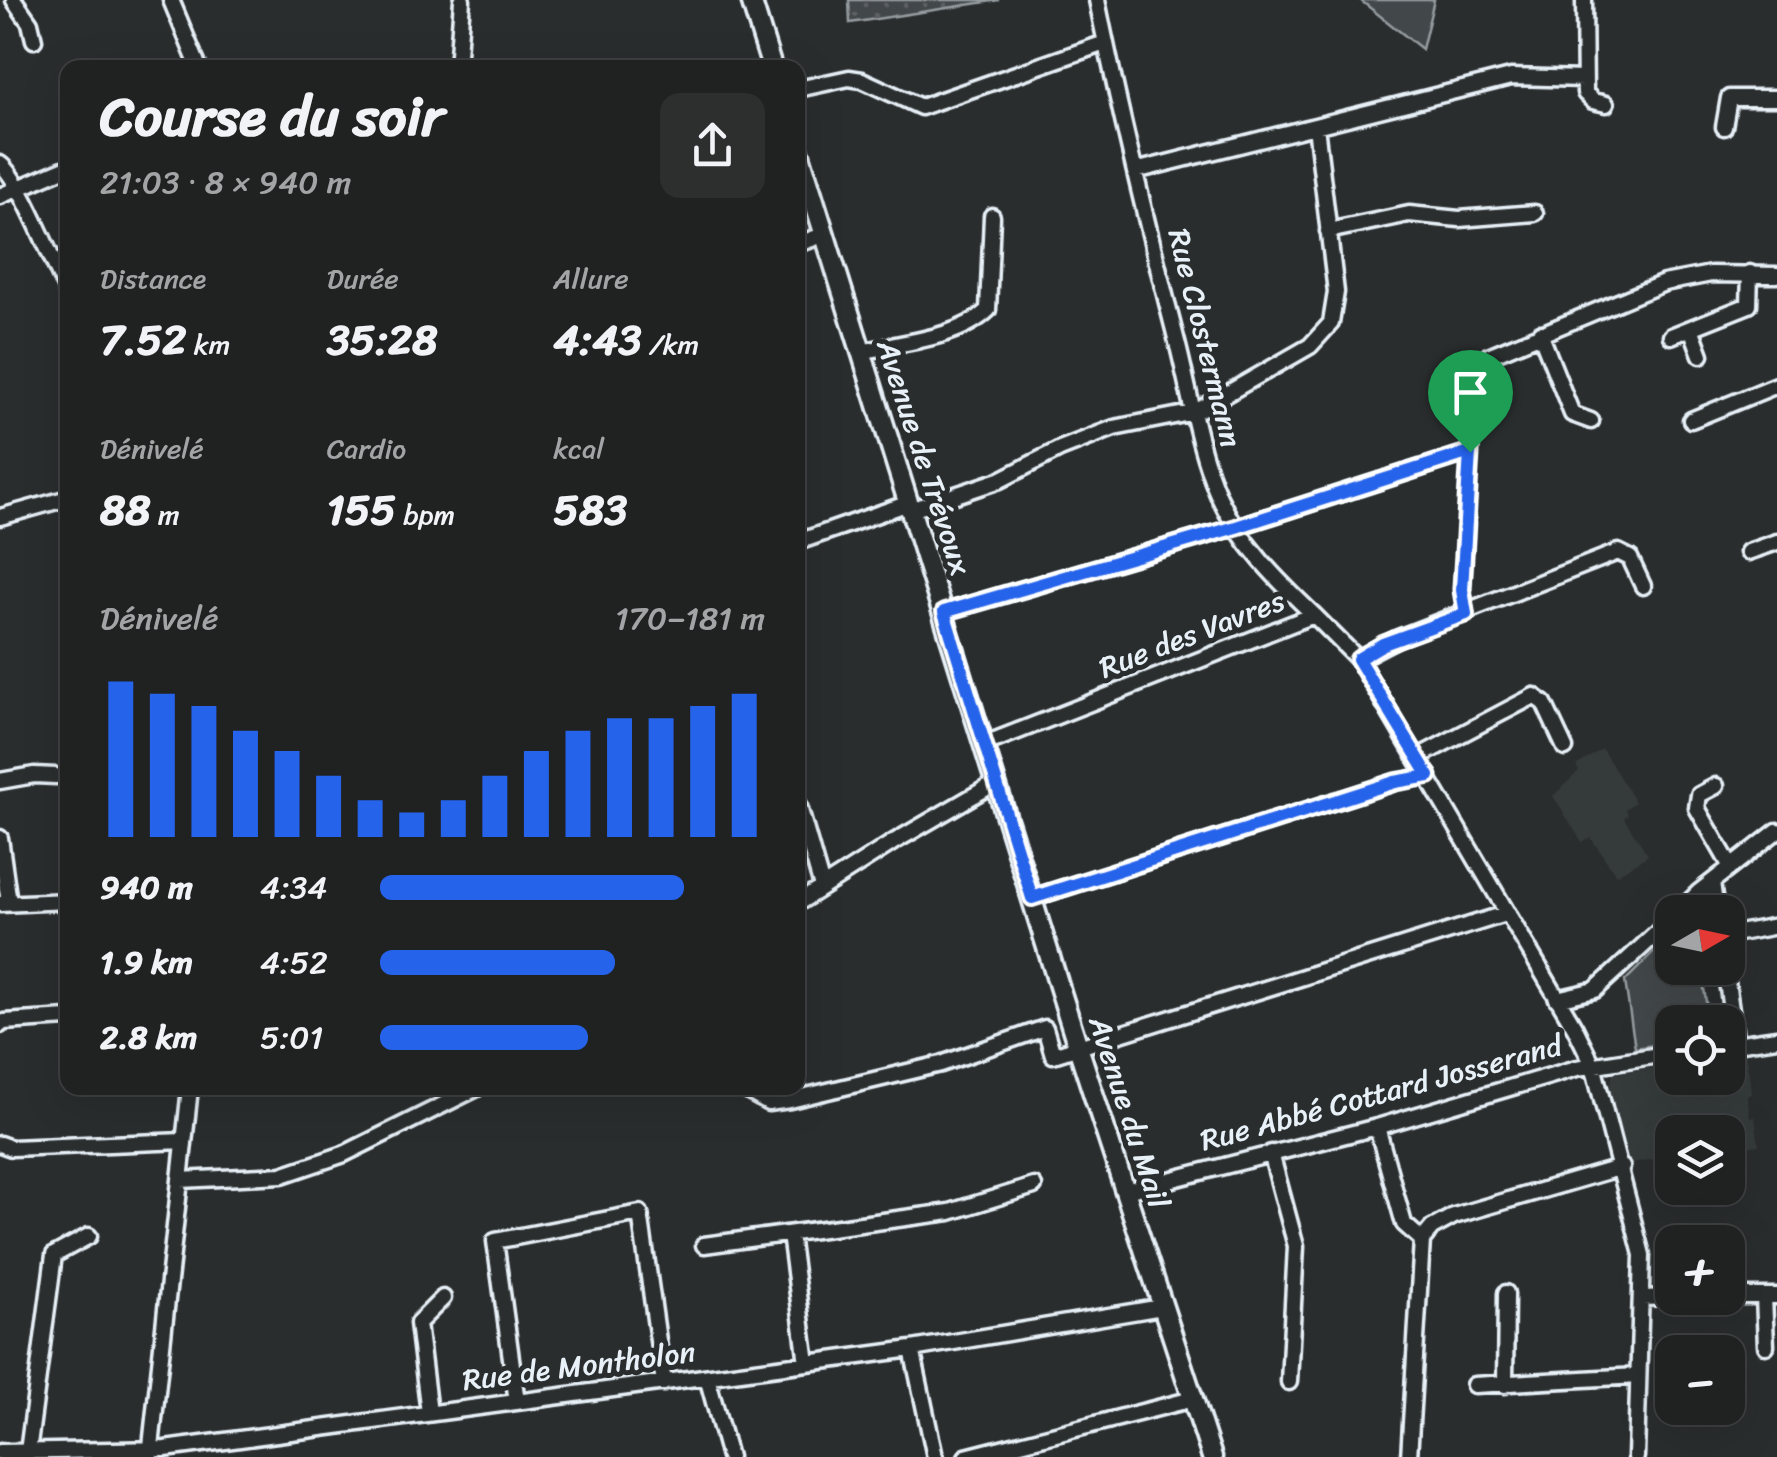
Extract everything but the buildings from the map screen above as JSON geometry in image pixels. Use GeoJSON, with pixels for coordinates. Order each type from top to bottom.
{"type":"FeatureCollection","features":[{"type":"Feature","properties":{"kind":"main road"},"geometry":{"type":"LineString","coordinates":[[751,0],[770,60]]}},
{"type":"Feature","properties":{"kind":"main road","name":"Avenue de Trévoux"},"geometry":{"type":"LineString","coordinates":[[805,170],[997,782]]}},
{"type":"Feature","properties":{"kind":"main road","name":"Avenue du Mail"},"geometry":{"type":"LineString","coordinates":[[997,782],[1078,1047],[1212,1457]]}},
{"type":"Feature","properties":{"kind":"street"},"geometry":{"type":"LineString","coordinates":[[14,0],[30,23],[34,40]]}},
{"type":"Feature","properties":{"kind":"street"},"geometry":{"type":"LineString","coordinates":[[171,0],[196,60]]}},
{"type":"Feature","properties":{"kind":"street"},"geometry":{"type":"LineString","coordinates":[[458,60],[462,0]]}},
{"type":"Feature","properties":{"kind":"street","name":"Rue Clostermann"},"geometry":{"type":"LineString","coordinates":[[1097,0],[1204,454],[1219,497],[1236,527],[1282,585],[1314,615]]}},
{"type":"Feature","properties":{"kind":"street"},"geometry":{"type":"LineString","coordinates":[[1584,0],[1585,92],[1593,101],[1606,104]]}},
{"type":"Feature","properties":{"kind":"street"},"geometry":{"type":"LineString","coordinates":[[805,87],[849,78],[862,80],[921,107],[1106,43]]}},
{"type":"Feature","properties":{"kind":"street"},"geometry":{"type":"LineString","coordinates":[[1135,171],[1511,77],[1584,78]]}},
{"type":"Feature","properties":{"kind":"street"},"geometry":{"type":"LineString","coordinates":[[1724,127],[1729,98],[1777,98]]}},
{"type":"Feature","properties":{"kind":"street"},"geometry":{"type":"LineString","coordinates":[[805,540],[1000,480],[1060,449],[1114,428],[1195,412],[1310,346],[1331,323],[1336,292],[1316,126]]}},
{"type":"Feature","properties":{"kind":"street"},"geometry":{"type":"LineString","coordinates":[[0,164],[20,188],[60,276]]}},
{"type":"Feature","properties":{"kind":"street"},"geometry":{"type":"LineString","coordinates":[[0,196],[60,170]]}},
{"type":"Feature","properties":{"kind":"street"},"geometry":{"type":"LineString","coordinates":[[1328,230],[1409,214],[1459,219],[1534,213]]}},
{"type":"Feature","properties":{"kind":"street"},"geometry":{"type":"LineString","coordinates":[[862,352],[960,328],[988,310],[992,216]]}},
{"type":"Feature","properties":{"kind":"street"},"geometry":{"type":"LineString","coordinates":[[805,242],[826,234]]}},
{"type":"Feature","properties":{"kind":"street"},"geometry":{"type":"LineString","coordinates":[[1671,336],[1748,305],[1750,273]]}},
{"type":"Feature","properties":{"kind":"street"},"geometry":{"type":"LineString","coordinates":[[1466,614],[1462,590],[1470,452],[1474,387],[1481,359],[1664,284],[1711,274],[1777,275]]}},
{"type":"Feature","properties":{"kind":"street"},"geometry":{"type":"LineString","coordinates":[[1690,328],[1701,355]]}},
{"type":"Feature","properties":{"kind":"street"},"geometry":{"type":"LineString","coordinates":[[1540,333],[1572,414],[1592,420]]}},
{"type":"Feature","properties":{"kind":"street"},"geometry":{"type":"LineString","coordinates":[[1691,420],[1777,385]]}},
{"type":"Feature","properties":{"kind":"street"},"geometry":{"type":"LineString","coordinates":[[944,612],[1236,527],[1470,452]]}},
{"type":"Feature","properties":{"kind":"street"},"geometry":{"type":"LineString","coordinates":[[0,517],[60,500]]}},
{"type":"Feature","properties":{"kind":"street"},"geometry":{"type":"LineString","coordinates":[[1748,552],[1777,542]]}},
{"type":"Feature","properties":{"kind":"street"},"geometry":{"type":"LineString","coordinates":[[1358,659],[1383,644],[1618,552],[1630,558],[1643,586]]}},
{"type":"Feature","properties":{"kind":"street","name":"Rue des Vavres"},"geometry":{"type":"LineString","coordinates":[[985,744],[1314,615],[1358,659],[1594,1065],[1642,1255],[1636,1457]]}},
{"type":"Feature","properties":{"kind":"street"},"geometry":{"type":"LineString","coordinates":[[1418,757],[1534,696],[1544,703],[1565,748]]}},
{"type":"Feature","properties":{"kind":"street"},"geometry":{"type":"LineString","coordinates":[[0,781],[56,776]]}},
{"type":"Feature","properties":{"kind":"street"},"geometry":{"type":"LineString","coordinates":[[1032,898],[1395,782],[1429,776]]}},
{"type":"Feature","properties":{"kind":"street"},"geometry":{"type":"LineString","coordinates":[[805,898],[997,782]]}},
{"type":"Feature","properties":{"kind":"street"},"geometry":{"type":"LineString","coordinates":[[1716,786],[1699,795],[1697,808],[1731,868]]}},
{"type":"Feature","properties":{"kind":"street"},"geometry":{"type":"LineString","coordinates":[[805,827],[822,887]]}},
{"type":"Feature","properties":{"kind":"street"},"geometry":{"type":"LineString","coordinates":[[1698,895],[1777,831]]}},
{"type":"Feature","properties":{"kind":"street"},"geometry":{"type":"LineString","coordinates":[[0,838],[4,903],[60,901]]}},
{"type":"Feature","properties":{"kind":"street"},"geometry":{"type":"LineString","coordinates":[[1712,882],[1714,895]]}},
{"type":"Feature","properties":{"kind":"street"},"geometry":{"type":"LineString","coordinates":[[754,1095],[768,1103],[790,1100],[941,1064],[1045,1028],[1053,1055],[1508,913]]}},
{"type":"Feature","properties":{"kind":"street"},"geometry":{"type":"LineString","coordinates":[[1745,933],[1777,926]]}},
{"type":"Feature","properties":{"kind":"street"},"geometry":{"type":"LineString","coordinates":[[1557,999],[1595,990],[1655,935]]}},
{"type":"Feature","properties":{"kind":"street"},"geometry":{"type":"LineString","coordinates":[[0,1024],[60,1018]]}},
{"type":"Feature","properties":{"kind":"street"},"geometry":{"type":"LineString","coordinates":[[1745,1043],[1777,1038]]}},
{"type":"Feature","properties":{"kind":"street","name":"Rue Abbé Cottard Josserand"},"geometry":{"type":"LineString","coordinates":[[1126,1191],[1377,1127],[1594,1065],[1655,1056]]}},
{"type":"Feature","properties":{"kind":"street"},"geometry":{"type":"LineString","coordinates":[[150,1454],[189,1095]]}},
{"type":"Feature","properties":{"kind":"street"},"geometry":{"type":"LineString","coordinates":[[180,1180],[282,1175],[344,1154],[463,1095]]}},
{"type":"Feature","properties":{"kind":"street"},"geometry":{"type":"LineString","coordinates":[[1377,1127],[1404,1224],[1422,1240]]}},
{"type":"Feature","properties":{"kind":"street"},"geometry":{"type":"LineString","coordinates":[[0,1144],[10,1148],[184,1141]]}},
{"type":"Feature","properties":{"kind":"street"},"geometry":{"type":"LineString","coordinates":[[1272,1154],[1296,1246],[1289,1382]]}},
{"type":"Feature","properties":{"kind":"street"},"geometry":{"type":"LineString","coordinates":[[1408,1457],[1422,1240],[1432,1228],[1454,1216],[1622,1167]]}},
{"type":"Feature","properties":{"kind":"street"},"geometry":{"type":"LineString","coordinates":[[704,1245],[950,1212],[1034,1186]]}},
{"type":"Feature","properties":{"kind":"street"},"geometry":{"type":"LineString","coordinates":[[517,1402],[495,1240],[640,1213],[664,1382]]}},
{"type":"Feature","properties":{"kind":"street"},"geometry":{"type":"LineString","coordinates":[[790,1234],[807,1363]]}},
{"type":"Feature","properties":{"kind":"street"},"geometry":{"type":"LineString","coordinates":[[28,1452],[54,1255],[89,1236]]}},
{"type":"Feature","properties":{"kind":"street"},"geometry":{"type":"LineString","coordinates":[[1505,1385],[1506,1293]]}},
{"type":"Feature","properties":{"kind":"street"},"geometry":{"type":"LineString","coordinates":[[1745,1296],[1771,1296],[1766,1346]]}},
{"type":"Feature","properties":{"kind":"street"},"geometry":{"type":"LineString","coordinates":[[429,1413],[418,1323],[443,1298]]}},
{"type":"Feature","properties":{"kind":"street"},"geometry":{"type":"LineString","coordinates":[[1641,1298],[1655,1298]]}},
{"type":"Feature","properties":{"kind":"street","name":"Rue de Montholon"},"geometry":{"type":"LineString","coordinates":[[0,1452],[150,1454],[912,1349],[1162,1306]]}},
{"type":"Feature","properties":{"kind":"street"},"geometry":{"type":"LineString","coordinates":[[912,1349],[935,1457]]}},
{"type":"Feature","properties":{"kind":"street"},"geometry":{"type":"LineString","coordinates":[[1474,1385],[1638,1376]]}},
{"type":"Feature","properties":{"kind":"street"},"geometry":{"type":"LineString","coordinates":[[707,1377],[728,1457]]}},
{"type":"Feature","properties":{"kind":"street"},"geometry":{"type":"LineString","coordinates":[[966,1457],[1194,1399]]}},
{"type":"Feature","properties":{"kind":"shaded area"},"geometry":{"type":"Polygon","coordinates":[[[849,0],[999,0],[850,23],[849,0]]]}},
{"type":"Feature","properties":{"kind":"shaded area"},"geometry":{"type":"Polygon","coordinates":[[[1360,0],[1434,0],[1422,49],[1360,0]]]}},
{"type":"Feature","properties":{"kind":"shaded area"},"geometry":{"type":"Polygon","coordinates":[[[1602,749],[1635,802],[1625,809],[1628,814],[1624,818],[1648,855],[1616,875],[1591,838],[1582,842],[1553,796],[1579,771],[1576,766],[1602,749]]]}},
{"type":"Feature","properties":{"kind":"shaded area"},"geometry":{"type":"Polygon","coordinates":[[[1655,951],[1655,985],[1704,985],[1706,1005],[1655,1005],[1655,1045],[1635,1048],[1625,981],[1655,951]]]}},
{"type":"Feature","properties":{"kind":"shaded area"},"geometry":{"type":"Polygon","coordinates":[[[1745,1055],[1752,1094],[1747,1095],[1750,1117],[1755,1117],[1759,1145],[1745,1147],[1745,1115],[1655,1115],[1655,1159],[1630,1163],[1609,1089],[1613,1074],[1655,1068],[1655,1095],[1745,1095],[1745,1055]]]}},
{"type":"Feature","properties":{"kind":"route"},"geometry":{"type":"LineString","coordinates":[[1470,452],[1462,590],[1466,614],[1383,644],[1358,659],[1429,776],[1395,782],[1032,898],[944,612],[1236,527],[1470,452]]}}]}
